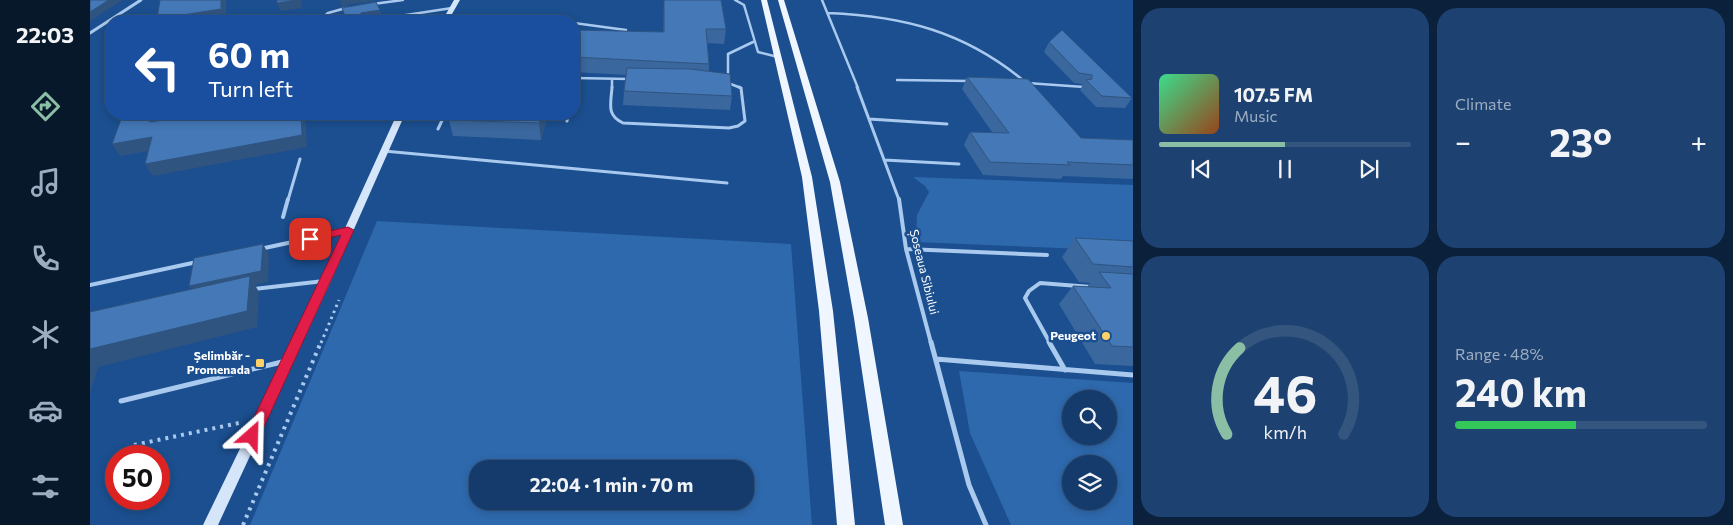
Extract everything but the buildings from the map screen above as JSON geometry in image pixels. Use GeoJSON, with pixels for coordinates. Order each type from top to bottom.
{"type":"FeatureCollection","features":[{"type":"Feature","properties":{"kind":"main road"},"geometry":{"type":"LineString","coordinates":[[448,15],[457,0]]}},
{"type":"Feature","properties":{"kind":"main road"},"geometry":{"type":"LineString","coordinates":[[764,0],[807,178],[826,311],[846,525]]}},
{"type":"Feature","properties":{"kind":"main road"},"geometry":{"type":"LineString","coordinates":[[781,0],[834,182],[860,318],[894,525]]}},
{"type":"Feature","properties":{"kind":"main road"},"geometry":{"type":"LineString","coordinates":[[210,525],[326,281],[398,120]]}},
{"type":"Feature","properties":{"kind":"street"},"geometry":{"type":"LineString","coordinates":[[118,15],[141,0]]}},
{"type":"Feature","properties":{"kind":"street"},"geometry":{"type":"LineString","coordinates":[[90,33],[105,23]]}},
{"type":"Feature","properties":{"kind":"lane"},"geometry":{"type":"LineString","coordinates":[[368,5],[403,0]]}},
{"type":"Feature","properties":{"kind":"lane"},"geometry":{"type":"LineString","coordinates":[[736,0],[744,5]]}},
{"type":"Feature","properties":{"kind":"lane"},"geometry":{"type":"LineString","coordinates":[[744,0],[753,42],[758,52],[779,57]]}},
{"type":"Feature","properties":{"kind":"lane","name":"Șoseaua Sibiului"},"geometry":{"type":"LineString","coordinates":[[822,0],[900,199],[906,249],[969,485],[986,525]]}},
{"type":"Feature","properties":{"kind":"lane"},"geometry":{"type":"LineString","coordinates":[[326,15],[350,8]]}},
{"type":"Feature","properties":{"kind":"lane"},"geometry":{"type":"LineString","coordinates":[[405,15],[452,8]]}},
{"type":"Feature","properties":{"kind":"lane"},"geometry":{"type":"LineString","coordinates":[[828,14],[873,15],[931,28],[960,39],[983,51],[1007,65],[1025,82]]}},
{"type":"Feature","properties":{"kind":"lane"},"geometry":{"type":"LineString","coordinates":[[580,24],[626,30]]}},
{"type":"Feature","properties":{"kind":"lane"},"geometry":{"type":"LineString","coordinates":[[728,73],[728,54],[753,42]]}},
{"type":"Feature","properties":{"kind":"lane"},"geometry":{"type":"LineString","coordinates":[[580,78],[631,80]]}},
{"type":"Feature","properties":{"kind":"lane"},"geometry":{"type":"LineString","coordinates":[[612,79],[611,115],[614,119],[624,123],[729,128],[738,126],[745,121],[742,88],[737,84],[723,83]]}},
{"type":"Feature","properties":{"kind":"lane"},"geometry":{"type":"LineString","coordinates":[[898,80],[976,81]]}},
{"type":"Feature","properties":{"kind":"lane"},"geometry":{"type":"LineString","coordinates":[[1015,82],[1084,87]]}},
{"type":"Feature","properties":{"kind":"lane"},"geometry":{"type":"LineString","coordinates":[[869,119],[947,124]]}},
{"type":"Feature","properties":{"kind":"lane"},"geometry":{"type":"LineString","coordinates":[[438,129],[442,120]]}},
{"type":"Feature","properties":{"kind":"lane"},"geometry":{"type":"LineString","coordinates":[[384,151],[727,182]]}},
{"type":"Feature","properties":{"kind":"lane"},"geometry":{"type":"LineString","coordinates":[[283,217],[300,159]]}},
{"type":"Feature","properties":{"kind":"lane"},"geometry":{"type":"LineString","coordinates":[[884,160],[959,164]]}},
{"type":"Feature","properties":{"kind":"lane"},"geometry":{"type":"LineString","coordinates":[[252,251],[348,230]]}},
{"type":"Feature","properties":{"kind":"lane"},"geometry":{"type":"LineString","coordinates":[[906,249],[1047,255]]}},
{"type":"Feature","properties":{"kind":"lane"},"geometry":{"type":"LineString","coordinates":[[90,285],[204,261]]}},
{"type":"Feature","properties":{"kind":"lane"},"geometry":{"type":"LineString","coordinates":[[247,291],[266,287],[326,281]]}},
{"type":"Feature","properties":{"kind":"lane"},"geometry":{"type":"LineString","coordinates":[[1065,370],[1025,298],[1029,291],[1040,283],[1096,287]]}},
{"type":"Feature","properties":{"kind":"lane"},"geometry":{"type":"LineString","coordinates":[[936,358],[1133,376]]}},
{"type":"Feature","properties":{"kind":"lane"},"geometry":{"type":"LineString","coordinates":[[121,401],[289,360]]}},
{"type":"Feature","properties":{"kind":"path"},"geometry":{"type":"LineString","coordinates":[[243,525],[340,298]]}},
{"type":"Feature","properties":{"kind":"path"},"geometry":{"type":"LineString","coordinates":[[134,445],[261,418]]}},
{"type":"Feature","properties":{"kind":"shaded area"},"geometry":{"type":"Polygon","coordinates":[[[913,177],[1133,185],[1133,251],[916,242],[917,215],[929,192],[925,186],[913,177]]]}},
{"type":"Feature","properties":{"kind":"shaded area"},"geometry":{"type":"Polygon","coordinates":[[[377,221],[791,244],[812,525],[250,525],[377,221]]]}},
{"type":"Feature","properties":{"kind":"shaded area"},"geometry":{"type":"Polygon","coordinates":[[[959,371],[1133,383],[1133,525],[1011,525],[970,433],[959,371]]]}},
{"type":"Feature","properties":{"kind":"place","name":"Peugeot"},"geometry":{"type":"Point","coordinates":[1106,336]}},
{"type":"Feature","properties":{"kind":"place","name":"Șelimbăr - Promenada"},"geometry":{"type":"Point","coordinates":[260,363]}},
{"type":"Feature","properties":{"kind":"route"},"geometry":{"type":"LineString","coordinates":[[252,436],[348,230],[310,239]]}}]}
